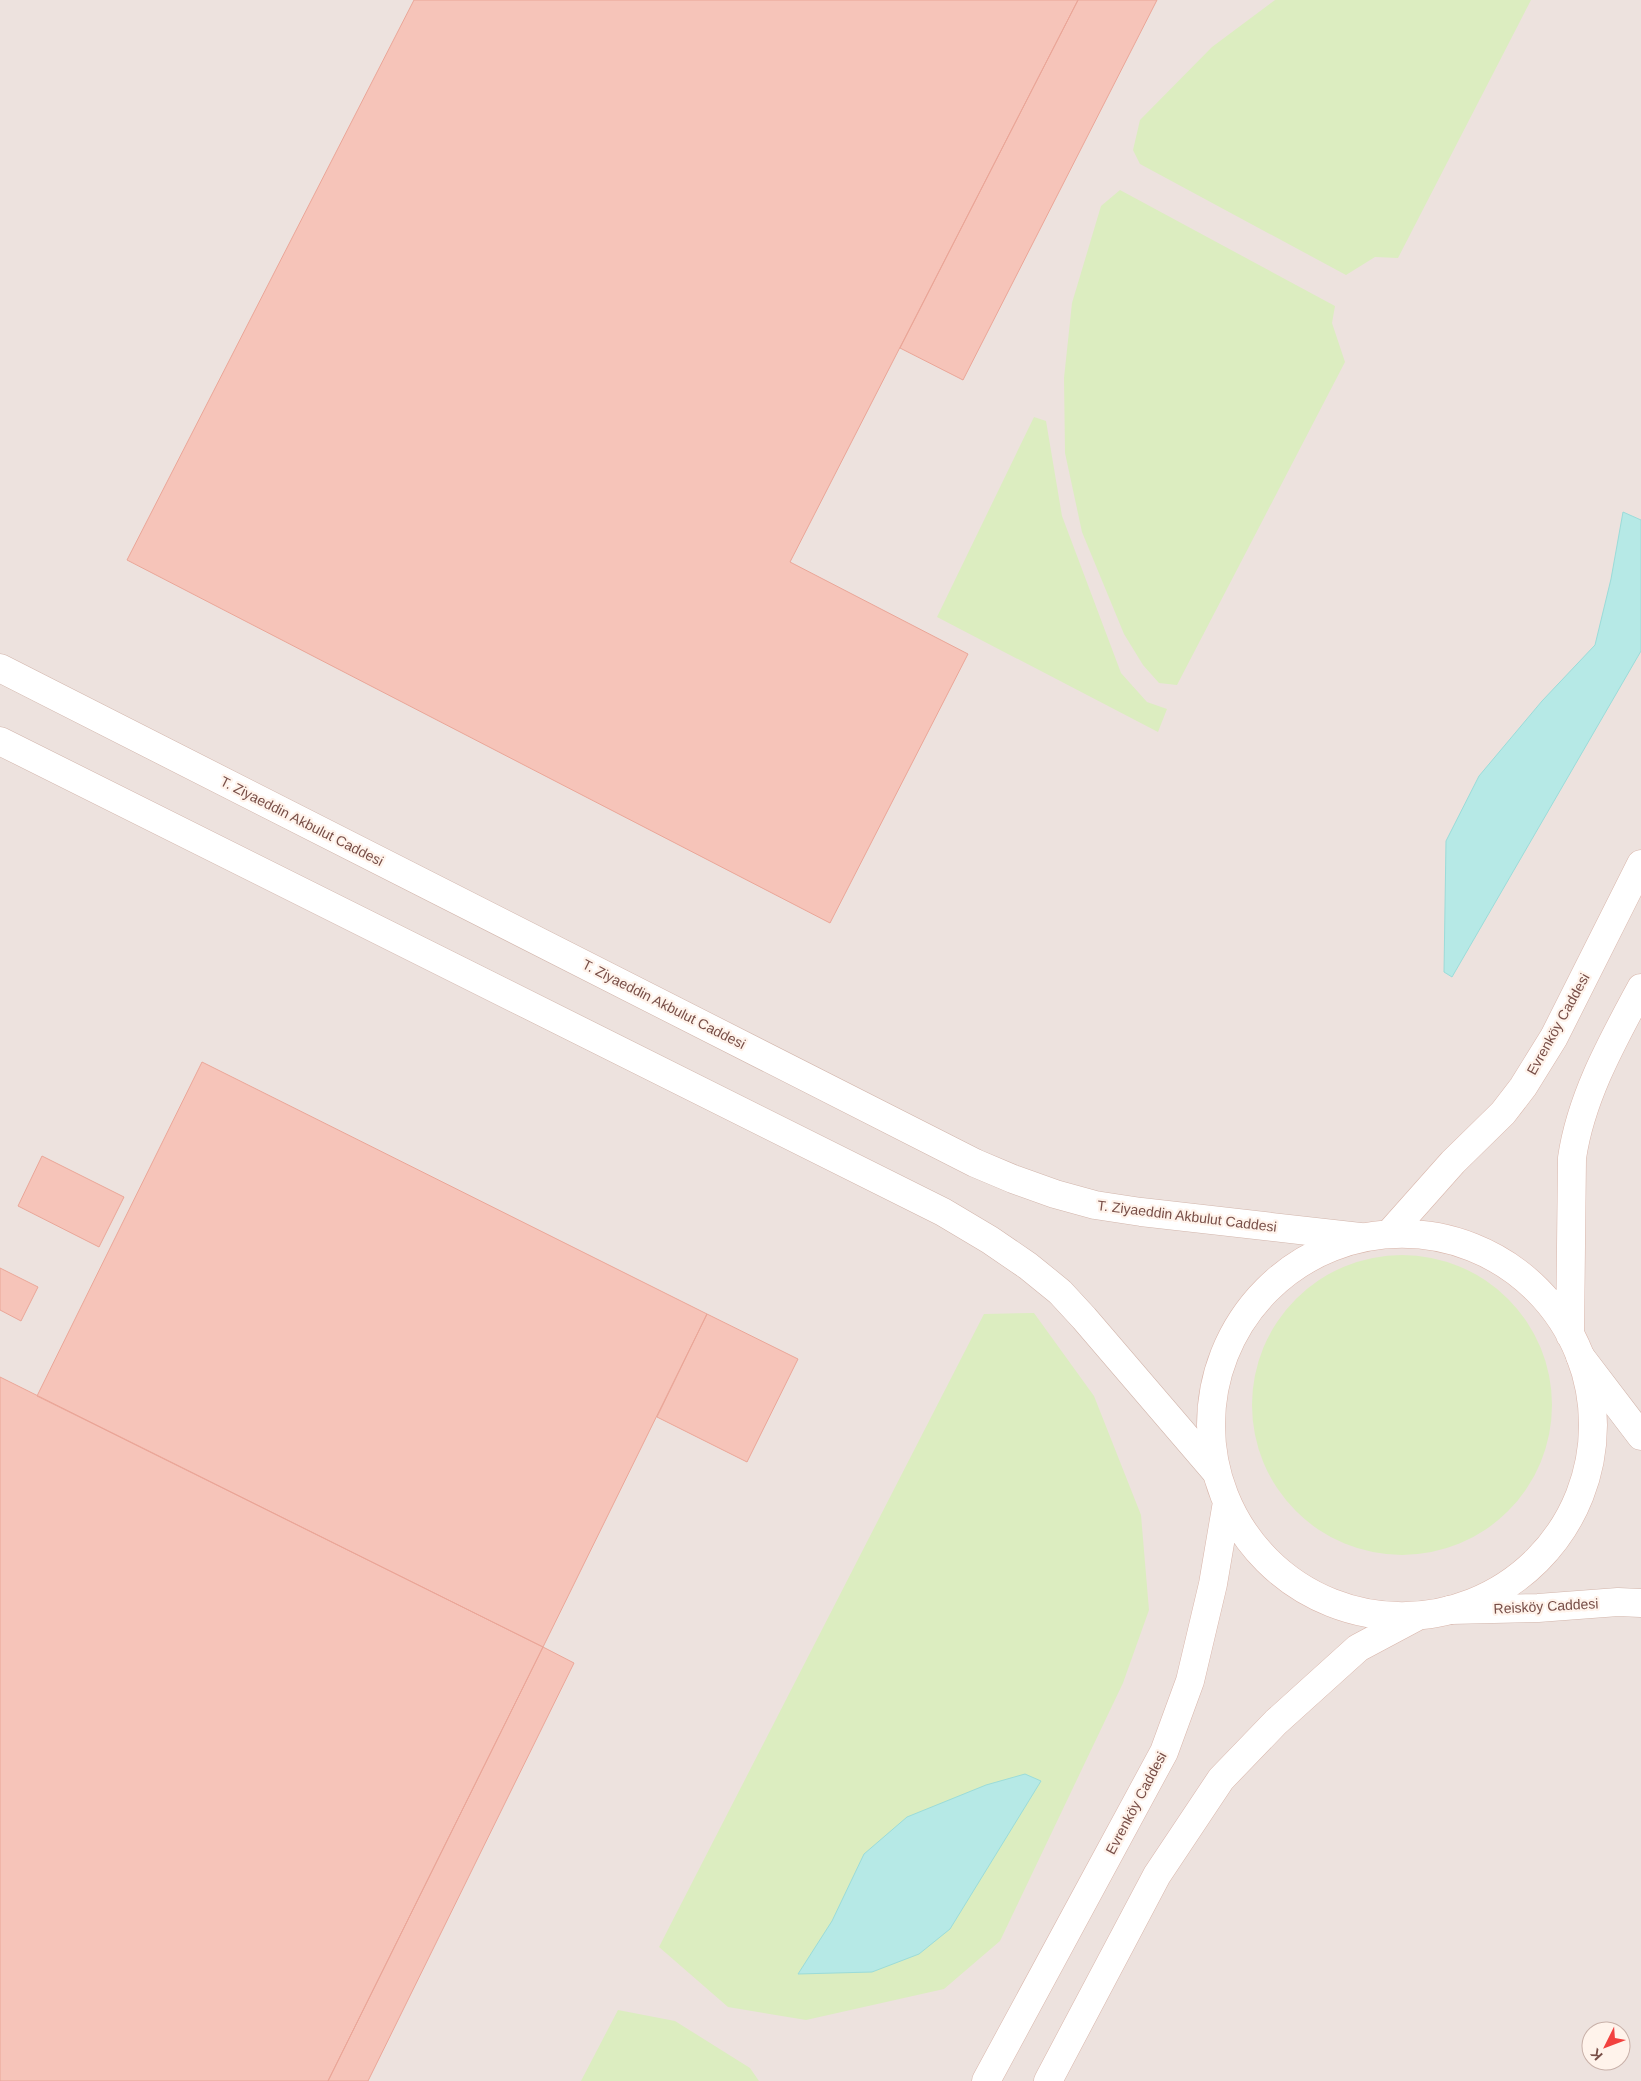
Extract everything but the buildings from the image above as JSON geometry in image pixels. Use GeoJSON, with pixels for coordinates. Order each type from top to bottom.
{"type":"FeatureCollection","features":[{"type":"Feature","properties":{"kind":"main road","name":"T. Ziyaeddin Akbulut Caddesi"},"geometry":{"type":"LineString","coordinates":[[0,668],[975,1162],[1013,1179],[1055,1194],[1095,1205],[1360,1237]]}},
{"type":"Feature","properties":{"kind":"main road"},"geometry":{"type":"LineString","coordinates":[[0,741],[943,1212],[990,1240],[1028,1266],[1066,1299],[1216,1472]]}},
{"type":"Feature","properties":{"kind":"main road","name":"Evrenköy Caddesi"},"geometry":{"type":"LineString","coordinates":[[1389,1234],[1453,1162],[1503,1113],[1523,1087],[1554,1037],[1641,864]]}},
{"type":"Feature","properties":{"kind":"main road"},"geometry":{"type":"LineString","coordinates":[[1641,988],[1596,1079],[1576,1132],[1572,1158],[1575,1346],[1641,1436]]}},
{"type":"Feature","properties":{"kind":"main road"},"geometry":{"type":"LineString","coordinates":[[1389,1234],[1418,1234],[1447,1239],[1474,1248],[1500,1261],[1524,1278],[1545,1298],[1563,1322],[1575,1346],[1586,1376],[1592,1406],[1593,1436],[1589,1465],[1567,1522],[1550,1546],[1529,1568],[1505,1586],[1485,1597],[1450,1610],[1420,1615],[1390,1616],[1361,1612],[1332,1603],[1305,1590],[1281,1572],[1259,1552],[1241,1528],[1226,1502],[1216,1472],[1211,1442],[1210,1411],[1215,1381],[1224,1352],[1238,1324],[1256,1300],[1278,1278],[1331,1246],[1360,1237],[1389,1234]]}},
{"type":"Feature","properties":{"kind":"main road","name":"Evrenköy Caddesi"},"geometry":{"type":"LineString","coordinates":[[986,2081],[1164,1752],[1190,1681],[1212,1584],[1226,1502]]}},
{"type":"Feature","properties":{"kind":"main road","name":"Reisköy Caddesi"},"geometry":{"type":"LineString","coordinates":[[1450,1610],[1538,1608],[1618,1602],[1641,1603]]}},
{"type":"Feature","properties":{"kind":"main road"},"geometry":{"type":"LineString","coordinates":[[1048,2081],[1157,1875],[1221,1780],[1276,1722],[1358,1648],[1420,1615]]}},
{"type":"Feature","properties":{"kind":"shaded area"},"geometry":{"type":"Polygon","coordinates":[[[0,0],[1641,0],[1641,2081],[0,2081],[0,0]]]}},
{"type":"Feature","properties":{"kind":"green space"},"geometry":{"type":"Polygon","coordinates":[[[1275,0],[1531,0],[1398,258],[1375,257],[1346,275],[1140,164],[1133,150],[1140,120],[1212,47],[1275,0]]]}},
{"type":"Feature","properties":{"kind":"green space"},"geometry":{"type":"Polygon","coordinates":[[[1120,190],[1335,306],[1332,323],[1345,362],[1177,685],[1159,683],[1143,665],[1124,634],[1082,532],[1065,453],[1064,378],[1072,303],[1101,206],[1120,190]]]}},
{"type":"Feature","properties":{"kind":"green space"},"geometry":{"type":"Polygon","coordinates":[[[1034,417],[1046,421],[1062,516],[1121,673],[1147,702],[1167,709],[1158,732],[937,617],[1034,417]]]}},
{"type":"Feature","properties":{"kind":"green space"},"geometry":{"type":"Polygon","coordinates":[[[1402,1255],[1431,1258],[1459,1267],[1485,1280],[1508,1299],[1527,1322],[1540,1348],[1549,1376],[1552,1405],[1549,1434],[1540,1462],[1527,1488],[1508,1511],[1485,1530],[1459,1543],[1431,1552],[1402,1555],[1373,1552],[1345,1543],[1319,1530],[1296,1511],[1277,1488],[1264,1462],[1255,1434],[1252,1405],[1255,1376],[1264,1348],[1277,1322],[1296,1299],[1319,1280],[1345,1267],[1373,1258],[1402,1255]]]}},
{"type":"Feature","properties":{"kind":"green space"},"geometry":{"type":"Polygon","coordinates":[[[1034,1313],[1094,1396],[1141,1515],[1149,1610],[1123,1683],[1000,1941],[944,1989],[806,2020],[728,2007],[659,1947],[984,1314],[1034,1313]]]}},
{"type":"Feature","properties":{"kind":"green space"},"geometry":{"type":"Polygon","coordinates":[[[618,2010],[675,2021],[750,2068],[759,2081],[581,2081],[618,2010]]]}},
{"type":"Feature","properties":{"kind":"water"},"geometry":{"type":"Polygon","coordinates":[[[1623,512],[1641,520],[1641,651],[1452,977],[1444,972],[1446,841],[1479,776],[1542,701],[1595,645],[1611,579],[1623,512]]]}},
{"type":"Feature","properties":{"kind":"water"},"geometry":{"type":"Polygon","coordinates":[[[1025,1774],[1041,1781],[950,1929],[919,1954],[872,1972],[798,1974],[832,1921],[864,1854],[907,1817],[986,1785],[1025,1774]]]}}]}
